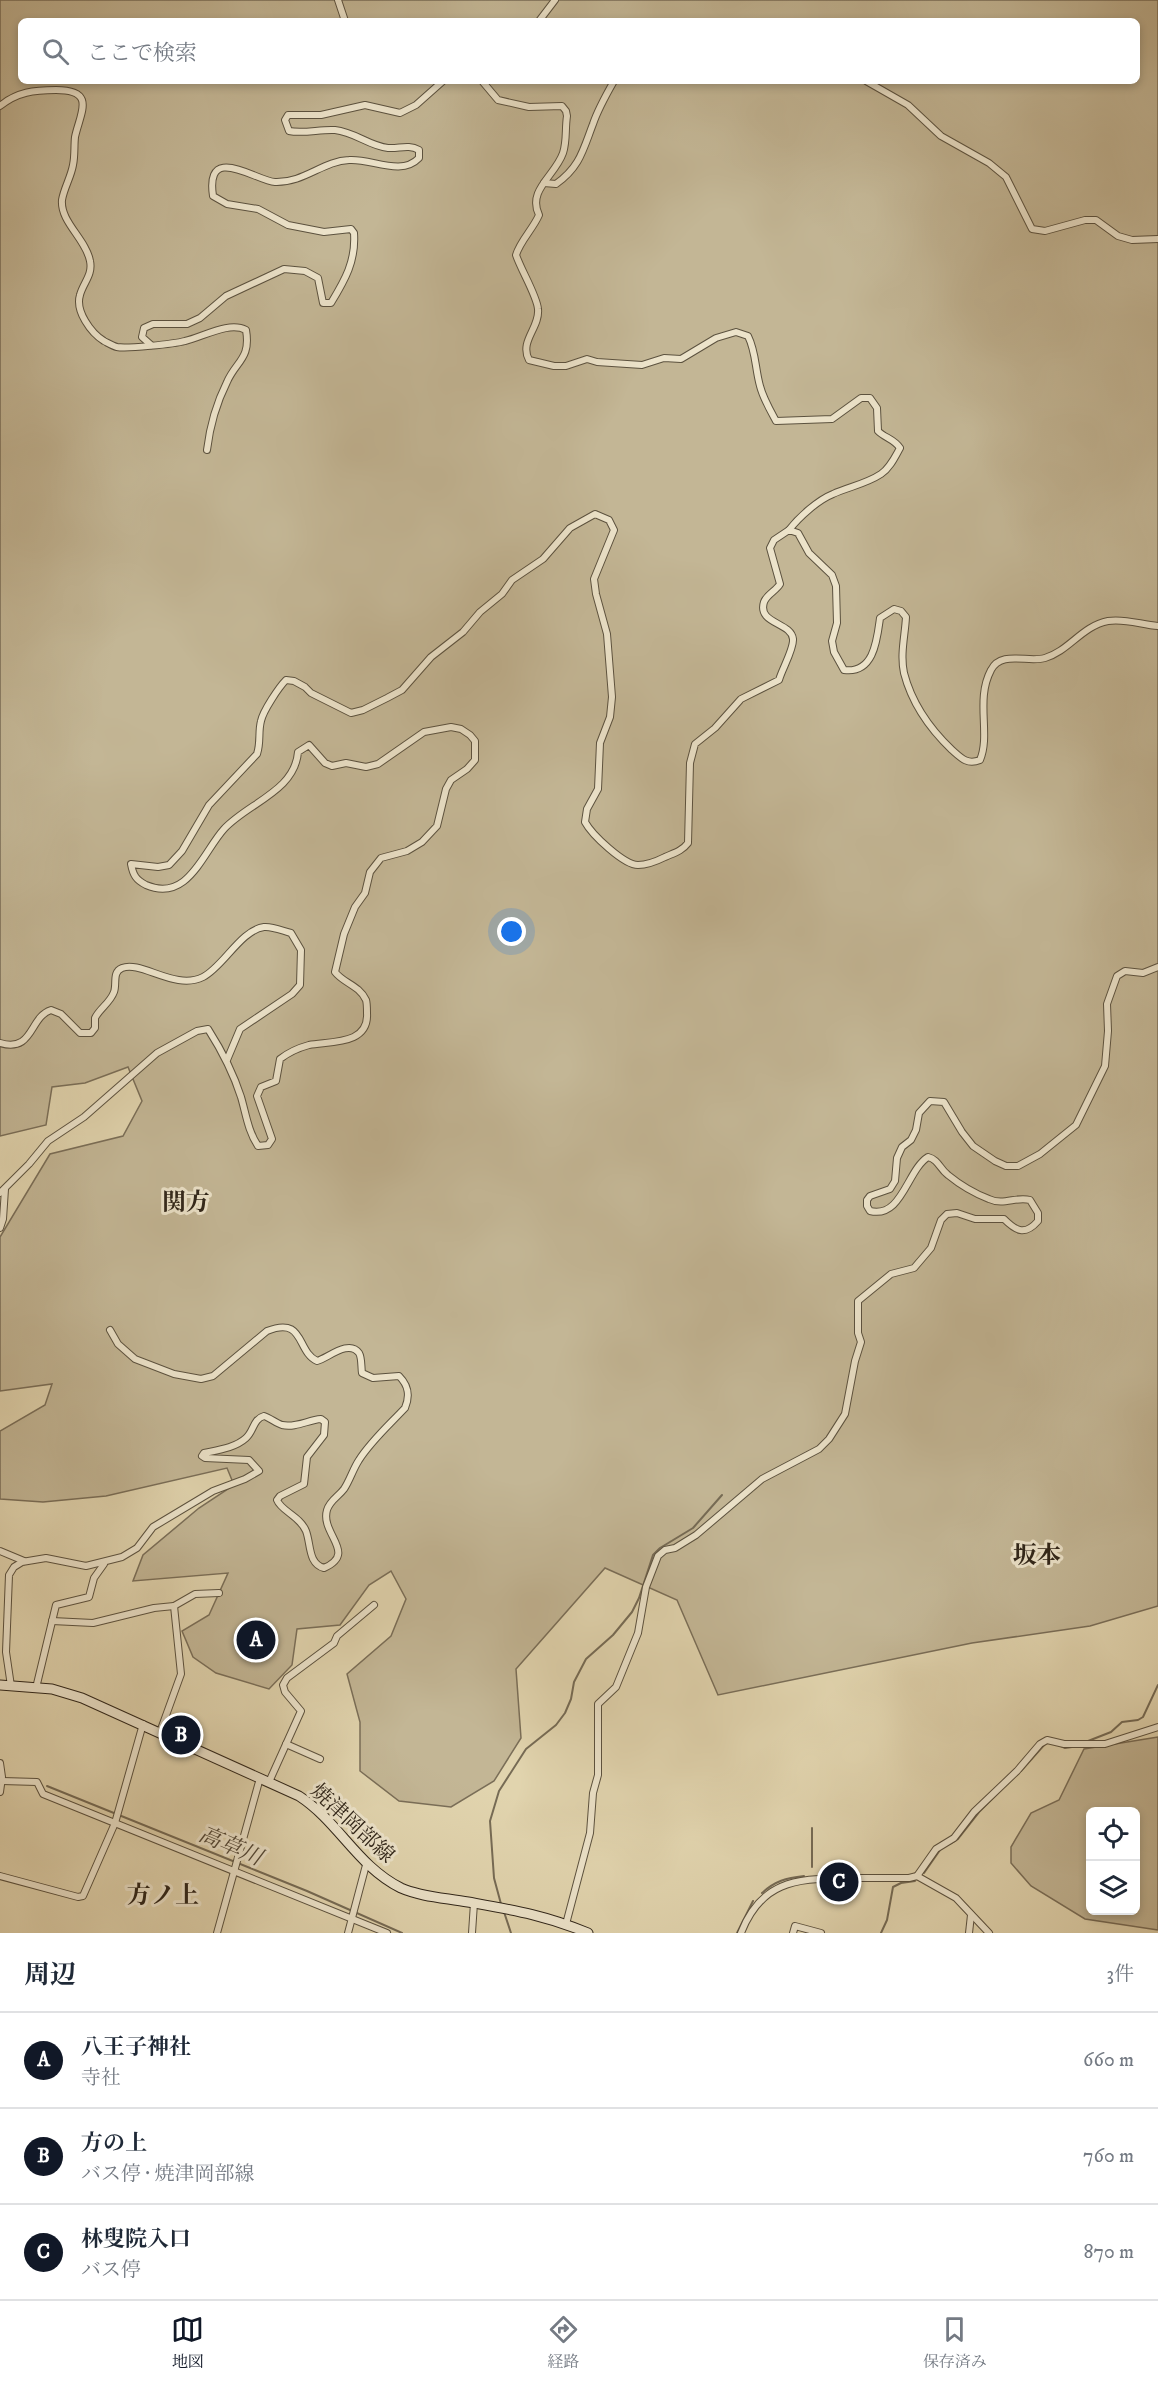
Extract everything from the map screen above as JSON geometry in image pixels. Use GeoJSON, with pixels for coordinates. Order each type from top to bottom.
{"type":"FeatureCollection","features":[{"type":"Feature","properties":{"kind":"main road","name":"焼津岡部線"},"geometry":{"type":"LineString","coordinates":[[0,1685],[65,1692],[143,1724],[299,1796],[313,1805],[366,1865],[400,1887],[412,1892],[539,1915],[588,1933]]}},
{"type":"Feature","properties":{"kind":"street"},"geometry":{"type":"LineString","coordinates":[[338,0],[344,18]]}},
{"type":"Feature","properties":{"kind":"street"},"geometry":{"type":"LineString","coordinates":[[541,18],[555,0]]}},
{"type":"Feature","properties":{"kind":"street"},"geometry":{"type":"LineString","coordinates":[[151,345],[142,337],[144,328],[153,324],[187,324],[200,318],[226,296],[284,269],[305,271],[318,278],[323,303],[331,303],[347,278],[354,259],[354,233],[351,230],[324,232],[288,225],[258,209],[227,204],[213,196],[212,183],[217,172],[225,167],[236,168],[273,182],[300,179],[332,164],[350,159],[387,167],[414,163],[419,158],[419,150],[412,146],[390,149],[375,146],[355,134],[336,130],[298,133],[289,131],[285,120],[288,115],[321,115],[365,105],[400,113],[416,105],[440,84]]}},
{"type":"Feature","properties":{"kind":"street"},"geometry":{"type":"LineString","coordinates":[[0,1228],[3,1219],[3,1191],[48,1141],[84,1117],[157,1053],[197,1031],[208,1029],[227,1060],[241,1097],[252,1137],[258,1146],[268,1145],[272,1139],[257,1096],[261,1087],[276,1081],[280,1059],[290,1051],[345,1041],[362,1032],[368,1021],[366,1000],[354,985],[335,972],[344,934],[355,907],[365,892],[370,872],[381,858],[407,851],[422,842],[437,826],[446,789],[451,780],[475,760],[475,741],[461,729],[451,727],[424,732],[378,764],[366,766],[346,763],[332,766],[326,763],[309,745],[298,752],[298,761],[284,783],[224,830],[190,877],[178,885],[166,888],[152,887],[139,882],[132,874],[131,864],[158,867],[169,865],[182,851],[209,805],[257,754],[260,744],[261,718],[286,680],[294,681],[311,693],[351,713],[373,706],[402,690],[431,657],[463,633],[480,612],[502,594],[512,580],[543,559],[570,528],[595,514],[601,515],[609,520],[614,530],[594,579],[607,634],[612,697],[610,717],[600,743],[598,789],[587,809],[585,822],[593,832],[629,863],[646,865],[683,849],[688,843],[690,763],[695,744],[715,728],[741,699],[779,680],[793,643],[788,628],[767,617],[764,610],[764,602],[780,584],[770,548],[774,540],[831,495],[851,489],[880,475],[889,467],[900,448],[894,440],[878,431],[877,408],[870,398],[861,398],[831,419],[776,421],[760,386],[757,359],[748,336],[736,332],[716,338],[681,358],[664,358],[642,365],[597,362],[587,359],[566,366],[554,366],[529,360],[526,352],[528,339],[535,325],[538,308],[516,255],[539,215],[534,206],[536,196],[563,153],[566,111],[562,106],[529,107],[498,100],[485,84]]}},
{"type":"Feature","properties":{"kind":"street"},"geometry":{"type":"LineString","coordinates":[[544,183],[556,184],[566,177],[580,160],[594,122],[613,84]]}},
{"type":"Feature","properties":{"kind":"street"},"geometry":{"type":"LineString","coordinates":[[871,84],[908,105],[941,136],[989,163],[1006,177],[1032,229],[1045,231],[1085,220],[1096,220],[1118,236],[1132,240],[1158,239]]}},
{"type":"Feature","properties":{"kind":"street"},"geometry":{"type":"LineString","coordinates":[[0,106],[19,94],[32,90],[64,90],[79,96],[84,110],[75,137],[73,166],[62,198],[62,210],[87,251],[90,263],[90,273],[79,297],[80,310],[90,327],[103,340],[118,347],[151,345],[183,342],[225,329],[246,330],[244,359],[228,378],[214,411],[207,450]]}},
{"type":"Feature","properties":{"kind":"street"},"geometry":{"type":"LineString","coordinates":[[789,530],[798,533],[809,553],[832,575],[836,586],[837,604],[837,623],[832,641],[834,652],[844,670],[862,668],[869,661],[877,639],[880,618],[886,612],[894,609],[901,611],[906,617],[902,648],[904,674],[918,708],[941,741],[966,762],[973,763],[980,760],[983,751],[982,705],[986,681],[992,668],[999,661],[1006,658],[1044,658],[1060,651],[1086,630],[1110,621],[1158,626]]}},
{"type":"Feature","properties":{"kind":"street"},"geometry":{"type":"LineString","coordinates":[[0,1042],[20,1043],[26,1040],[45,1012],[51,1010],[61,1014],[80,1033],[91,1033],[95,1028],[95,1018],[113,995],[114,978],[119,969],[125,966],[167,979],[203,977],[254,930],[266,927],[291,933],[301,950],[300,985],[292,994],[240,1029],[227,1060]]}},
{"type":"Feature","properties":{"kind":"street"},"geometry":{"type":"LineString","coordinates":[[566,1924],[590,1833],[593,1793],[598,1775],[598,1704],[616,1687],[638,1633],[646,1587],[658,1556],[664,1550],[675,1548],[696,1535],[762,1479],[819,1449],[829,1439],[845,1414],[861,1342],[858,1333],[858,1301],[891,1274],[914,1268],[931,1248],[941,1220],[947,1214],[957,1213],[975,1219],[1004,1219],[1014,1230],[1023,1231],[1032,1228],[1038,1221],[1038,1213],[1030,1200],[1021,1198],[1005,1203],[990,1200],[947,1175],[936,1159],[928,1157],[920,1162],[899,1199],[885,1211],[878,1213],[870,1211],[867,1206],[870,1196],[890,1189],[895,1181],[897,1158],[902,1147],[911,1140],[916,1130],[919,1113],[930,1101],[944,1102],[973,1146],[1005,1166],[1018,1166],[1040,1154],[1076,1125],[1105,1066],[1108,1031],[1107,1004],[1117,976],[1125,971],[1143,973],[1158,967]]}},
{"type":"Feature","properties":{"kind":"street"},"geometry":{"type":"LineString","coordinates":[[11,1686],[6,1652],[9,1575],[14,1567],[25,1562],[46,1558],[86,1566],[122,1557],[137,1548],[153,1527],[213,1491],[245,1479],[258,1471],[249,1460],[202,1456],[204,1453],[224,1448],[247,1437],[257,1419],[264,1416],[280,1424],[292,1426],[314,1419],[321,1419],[325,1422],[324,1435],[308,1457],[304,1484],[280,1496],[277,1500],[278,1504],[300,1520],[306,1531],[313,1561],[318,1567],[324,1568],[332,1565],[339,1552],[337,1543],[328,1530],[326,1520],[329,1505],[346,1486],[360,1458],[405,1408],[409,1394],[405,1382],[399,1376],[374,1378],[362,1373],[360,1354],[351,1348],[340,1350],[325,1359],[317,1361],[313,1359],[304,1348],[300,1335],[291,1329],[274,1328],[267,1331],[213,1376],[201,1379],[174,1374],[135,1359],[117,1344],[110,1330]]}},
{"type":"Feature","properties":{"kind":"street"},"geometry":{"type":"LineString","coordinates":[[0,1551],[25,1562]]}},
{"type":"Feature","properties":{"kind":"street"},"geometry":{"type":"LineString","coordinates":[[36,1688],[56,1605],[89,1597],[94,1578],[105,1562]]}},
{"type":"Feature","properties":{"kind":"street"},"geometry":{"type":"LineString","coordinates":[[52,1621],[93,1623],[154,1608],[174,1606],[195,1594],[219,1593]]}},
{"type":"Feature","properties":{"kind":"street"},"geometry":{"type":"LineString","coordinates":[[217,1933],[237,1857],[264,1780],[286,1744],[301,1711],[285,1692],[283,1685],[287,1678],[334,1643],[337,1636],[374,1605]]}},
{"type":"Feature","properties":{"kind":"street"},"geometry":{"type":"LineString","coordinates":[[160,1732],[181,1674],[174,1606]]}},
{"type":"Feature","properties":{"kind":"street"},"geometry":{"type":"LineString","coordinates":[[0,1876],[78,1897],[83,1896],[116,1821],[143,1724]]}},
{"type":"Feature","properties":{"kind":"street"},"geometry":{"type":"LineString","coordinates":[[917,1876],[936,1849],[954,1838],[974,1812],[1017,1771],[1040,1744],[1047,1740],[1064,1744],[1105,1744],[1158,1727]]}},
{"type":"Feature","properties":{"kind":"street"},"geometry":{"type":"LineString","coordinates":[[286,1744],[320,1760]]}},
{"type":"Feature","properties":{"kind":"street"},"geometry":{"type":"LineString","coordinates":[[0,1762],[2,1781],[0,1792]]}},
{"type":"Feature","properties":{"kind":"street"},"geometry":{"type":"LineString","coordinates":[[2,1781],[37,1782],[44,1794],[116,1821],[387,1933]]}},
{"type":"Feature","properties":{"kind":"street"},"geometry":{"type":"LineString","coordinates":[[348,1933],[366,1865]]}},
{"type":"Feature","properties":{"kind":"street"},"geometry":{"type":"LineString","coordinates":[[741,1933],[758,1903],[768,1893],[786,1883],[809,1878],[917,1876],[956,1898],[989,1933]]}},
{"type":"Feature","properties":{"kind":"street"},"geometry":{"type":"LineString","coordinates":[[472,1933],[474,1903]]}},
{"type":"Feature","properties":{"kind":"street"},"geometry":{"type":"LineString","coordinates":[[969,1933],[971,1915]]}},
{"type":"Feature","properties":{"kind":"street"},"geometry":{"type":"LineString","coordinates":[[793,1933],[795,1926],[821,1933]]}},
{"type":"Feature","properties":{"kind":"shaded area"},"geometry":{"type":"Polygon","coordinates":[[[0,0],[1158,0],[1158,1606],[1090,1626],[972,1643],[718,1695],[677,1600],[605,1568],[516,1669],[521,1738],[494,1781],[451,1807],[399,1801],[360,1771],[360,1722],[347,1674],[391,1636],[406,1599],[391,1571],[369,1585],[340,1625],[297,1629],[292,1665],[269,1689],[216,1673],[193,1657],[182,1631],[209,1615],[228,1573],[133,1581],[143,1555],[199,1508],[234,1485],[227,1468],[106,1496],[43,1502],[0,1499],[0,1431],[45,1405],[52,1384],[0,1391],[0,1237],[50,1154],[123,1136],[142,1101],[128,1067],[85,1083],[52,1087],[46,1125],[0,1136],[0,0]]]}},
{"type":"Feature","properties":{"kind":"shaded area"},"geometry":{"type":"Polygon","coordinates":[[[1158,1737],[1158,1930],[1085,1919],[1031,1886],[1011,1863],[1011,1847],[1031,1813],[1059,1800],[1084,1749],[1158,1737]]]}},
{"type":"Feature","properties":{"kind":"waterway"},"geometry":{"type":"LineString","coordinates":[[501,1904],[494,1878],[490,1821],[499,1791],[526,1749],[556,1725],[565,1713],[571,1699],[574,1682],[586,1659],[613,1635],[632,1612],[653,1555],[660,1548],[693,1528],[722,1495]]}},
{"type":"Feature","properties":{"kind":"waterway"},"geometry":{"type":"LineString","coordinates":[[1083,1743],[1111,1732],[1122,1722],[1143,1717],[1158,1685]]}},
{"type":"Feature","properties":{"kind":"waterway"},"geometry":{"type":"LineString","coordinates":[[1021,1771],[1045,1744]]}},
{"type":"Feature","properties":{"kind":"waterway"},"geometry":{"type":"LineString","coordinates":[[1059,1745],[1065,1748],[1079,1746]]}},
{"type":"Feature","properties":{"kind":"waterway"},"geometry":{"type":"LineString","coordinates":[[950,1844],[958,1839],[980,1811],[1008,1783]]}},
{"type":"Feature","properties":{"kind":"waterway","name":"高草川"},"geometry":{"type":"LineString","coordinates":[[47,1786],[307,1891],[402,1933]]}},
{"type":"Feature","properties":{"kind":"waterway"},"geometry":{"type":"LineString","coordinates":[[812,1828],[812,1867]]}},
{"type":"Feature","properties":{"kind":"waterway"},"geometry":{"type":"LineString","coordinates":[[924,1873],[940,1850]]}},
{"type":"Feature","properties":{"kind":"waterway"},"geometry":{"type":"LineString","coordinates":[[762,1893],[781,1881],[804,1876]]}},
{"type":"Feature","properties":{"kind":"waterway"},"geometry":{"type":"LineString","coordinates":[[881,1933],[887,1920],[893,1887],[915,1881]]}},
{"type":"Feature","properties":{"kind":"waterway"},"geometry":{"type":"LineString","coordinates":[[737,1933],[753,1901]]}},
{"type":"Feature","properties":{"kind":"waterway"},"geometry":{"type":"LineString","coordinates":[[504,1912],[511,1933]]}},
{"type":"Feature","properties":{"kind":"place","name":"八王子神社"},"geometry":{"type":"Point","coordinates":[256,1640]}},
{"type":"Feature","properties":{"kind":"place","name":"方の上"},"geometry":{"type":"Point","coordinates":[181,1735]}},
{"type":"Feature","properties":{"kind":"place","name":"林叟院入口"},"geometry":{"type":"Point","coordinates":[839,1882]}},
{"type":"Feature","properties":{"kind":"district","name":"関方"},"geometry":{"type":"Point","coordinates":[186,1202]}},
{"type":"Feature","properties":{"kind":"district","name":"坂本"},"geometry":{"type":"Point","coordinates":[1037,1555]}},
{"type":"Feature","properties":{"kind":"district","name":"方ノ上"},"geometry":{"type":"Point","coordinates":[163,1895]}}]}
